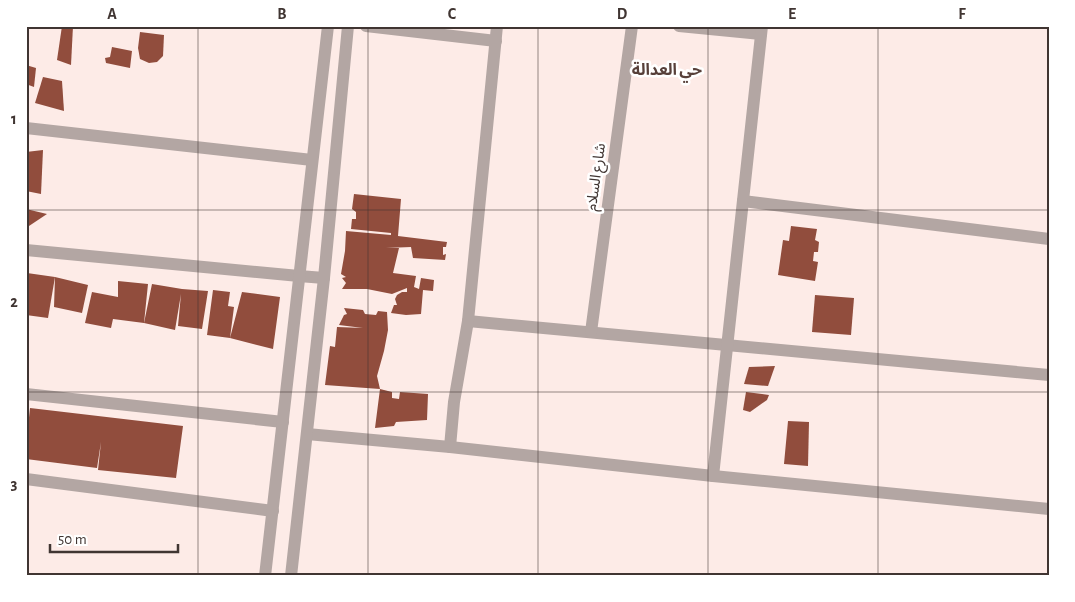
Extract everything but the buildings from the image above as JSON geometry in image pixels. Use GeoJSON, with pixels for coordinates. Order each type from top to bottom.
{"type":"FeatureCollection","features":[{"type":"Feature","properties":{"kind":"street"},"geometry":{"type":"LineString","coordinates":[[265,576],[328,26]]}},
{"type":"Feature","properties":{"kind":"street"},"geometry":{"type":"LineString","coordinates":[[291,576],[324,278],[348,26]]}},
{"type":"Feature","properties":{"kind":"street"},"geometry":{"type":"LineString","coordinates":[[366,26],[496,41]]}},
{"type":"Feature","properties":{"kind":"street"},"geometry":{"type":"LineString","coordinates":[[450,447],[454,402],[468,321],[497,26]]}},
{"type":"Feature","properties":{"kind":"street","name":"شارع السلام"},"geometry":{"type":"LineString","coordinates":[[591,332],[632,26]]}},
{"type":"Feature","properties":{"kind":"street"},"geometry":{"type":"LineString","coordinates":[[679,26],[762,30],[712,476]]}},
{"type":"Feature","properties":{"kind":"street"},"geometry":{"type":"LineString","coordinates":[[26,128],[312,160]]}},
{"type":"Feature","properties":{"kind":"street"},"geometry":{"type":"LineString","coordinates":[[743,201],[1049,239]]}},
{"type":"Feature","properties":{"kind":"street"},"geometry":{"type":"LineString","coordinates":[[26,250],[324,278]]}},
{"type":"Feature","properties":{"kind":"street"},"geometry":{"type":"LineString","coordinates":[[468,321],[1049,375]]}},
{"type":"Feature","properties":{"kind":"street"},"geometry":{"type":"LineString","coordinates":[[26,394],[283,422]]}},
{"type":"Feature","properties":{"kind":"street"},"geometry":{"type":"LineString","coordinates":[[307,434],[1049,509]]}},
{"type":"Feature","properties":{"kind":"street"},"geometry":{"type":"LineString","coordinates":[[26,479],[273,511]]}},
{"type":"Feature","properties":{"kind":"district","name":"حي العدالة"},"geometry":{"type":"Point","coordinates":[667,70]}}]}
